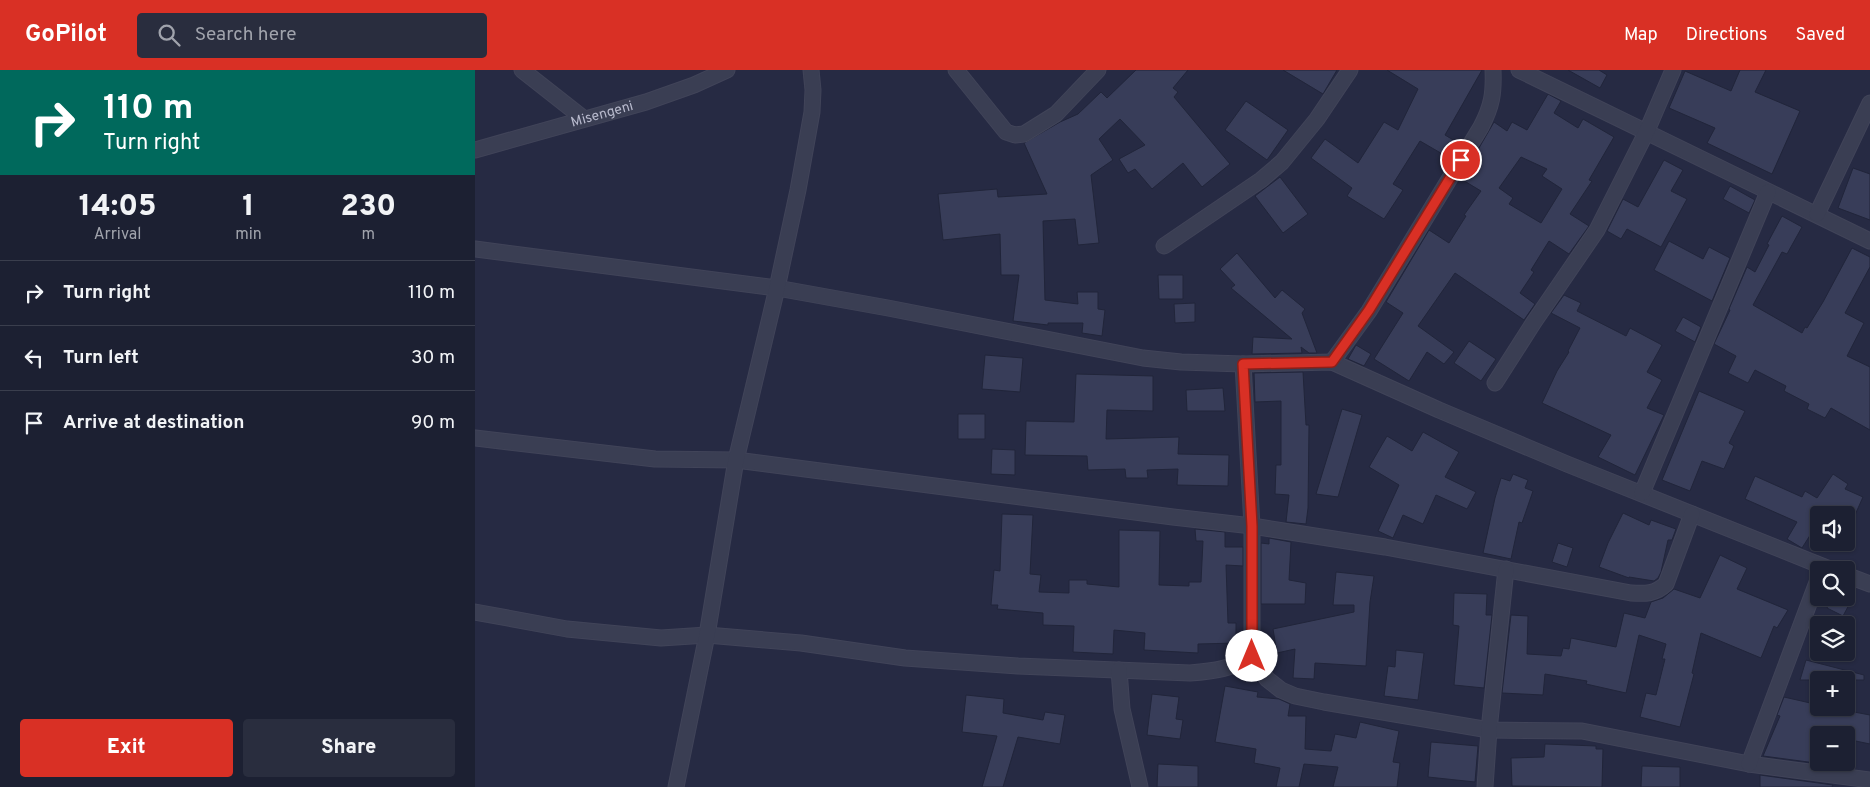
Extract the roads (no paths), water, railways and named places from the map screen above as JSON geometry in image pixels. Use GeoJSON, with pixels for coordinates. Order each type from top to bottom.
{"type":"FeatureCollection","features":[{"type":"Feature","properties":{"kind":"street"},"geometry":{"type":"LineString","coordinates":[[522,70],[583,118]]}},
{"type":"Feature","properties":{"kind":"street","name":"Misengeni"},"geometry":{"type":"LineString","coordinates":[[481,148],[583,118],[646,102],[727,70]]}},
{"type":"Feature","properties":{"kind":"street"},"geometry":{"type":"LineString","coordinates":[[676,787],[707,635],[736,460],[777,288],[812,112],[813,90],[811,70]]}},
{"type":"Feature","properties":{"kind":"street"},"geometry":{"type":"LineString","coordinates":[[956,70],[1006,132],[1015,135],[1023,134],[1057,114],[1098,70]]}},
{"type":"Feature","properties":{"kind":"street"},"geometry":{"type":"LineString","coordinates":[[1163,246],[1261,180],[1281,162],[1317,119],[1350,70]]}},
{"type":"Feature","properties":{"kind":"street"},"geometry":{"type":"LineString","coordinates":[[1332,362],[1369,310],[1481,127],[1489,111],[1494,94],[1493,70]]}},
{"type":"Feature","properties":{"kind":"street"},"geometry":{"type":"LineString","coordinates":[[1519,70],[1870,241]]}},
{"type":"Feature","properties":{"kind":"street"},"geometry":{"type":"LineString","coordinates":[[1495,383],[1597,230],[1646,133],[1673,70]]}},
{"type":"Feature","properties":{"kind":"street"},"geometry":{"type":"LineString","coordinates":[[1817,214],[1870,103]]}},
{"type":"Feature","properties":{"kind":"street"},"geometry":{"type":"LineString","coordinates":[[475,138],[481,148]]}},
{"type":"Feature","properties":{"kind":"street"},"geometry":{"type":"LineString","coordinates":[[1642,493],[1768,192]]}},
{"type":"Feature","properties":{"kind":"street"},"geometry":{"type":"LineString","coordinates":[[475,249],[777,288],[1143,358],[1243,364],[1332,362],[1439,410],[1567,464],[1642,493],[1810,565]]}},
{"type":"Feature","properties":{"kind":"street"},"geometry":{"type":"LineString","coordinates":[[1243,364],[1252,526],[1252,656],[1267,679],[1281,690],[1295,696],[1324,702],[1489,730],[1582,731],[1749,764],[1870,780]]}},
{"type":"Feature","properties":{"kind":"street"},"geometry":{"type":"LineString","coordinates":[[475,438],[655,459],[736,460],[1252,526],[1506,569],[1631,593],[1649,594],[1659,590],[1666,584],[1692,514]]}},
{"type":"Feature","properties":{"kind":"street"},"geometry":{"type":"LineString","coordinates":[[1485,787],[1506,569]]}},
{"type":"Feature","properties":{"kind":"street"},"geometry":{"type":"LineString","coordinates":[[1855,578],[1870,584]]}},
{"type":"Feature","properties":{"kind":"street"},"geometry":{"type":"LineString","coordinates":[[1749,764],[1810,606]]}},
{"type":"Feature","properties":{"kind":"street"},"geometry":{"type":"LineString","coordinates":[[475,612],[576,630],[661,638],[707,635],[801,643],[905,658],[1191,673],[1217,671],[1236,666],[1252,656]]}},
{"type":"Feature","properties":{"kind":"street"},"geometry":{"type":"LineString","coordinates":[[1119,670],[1122,709],[1140,787]]}}]}
